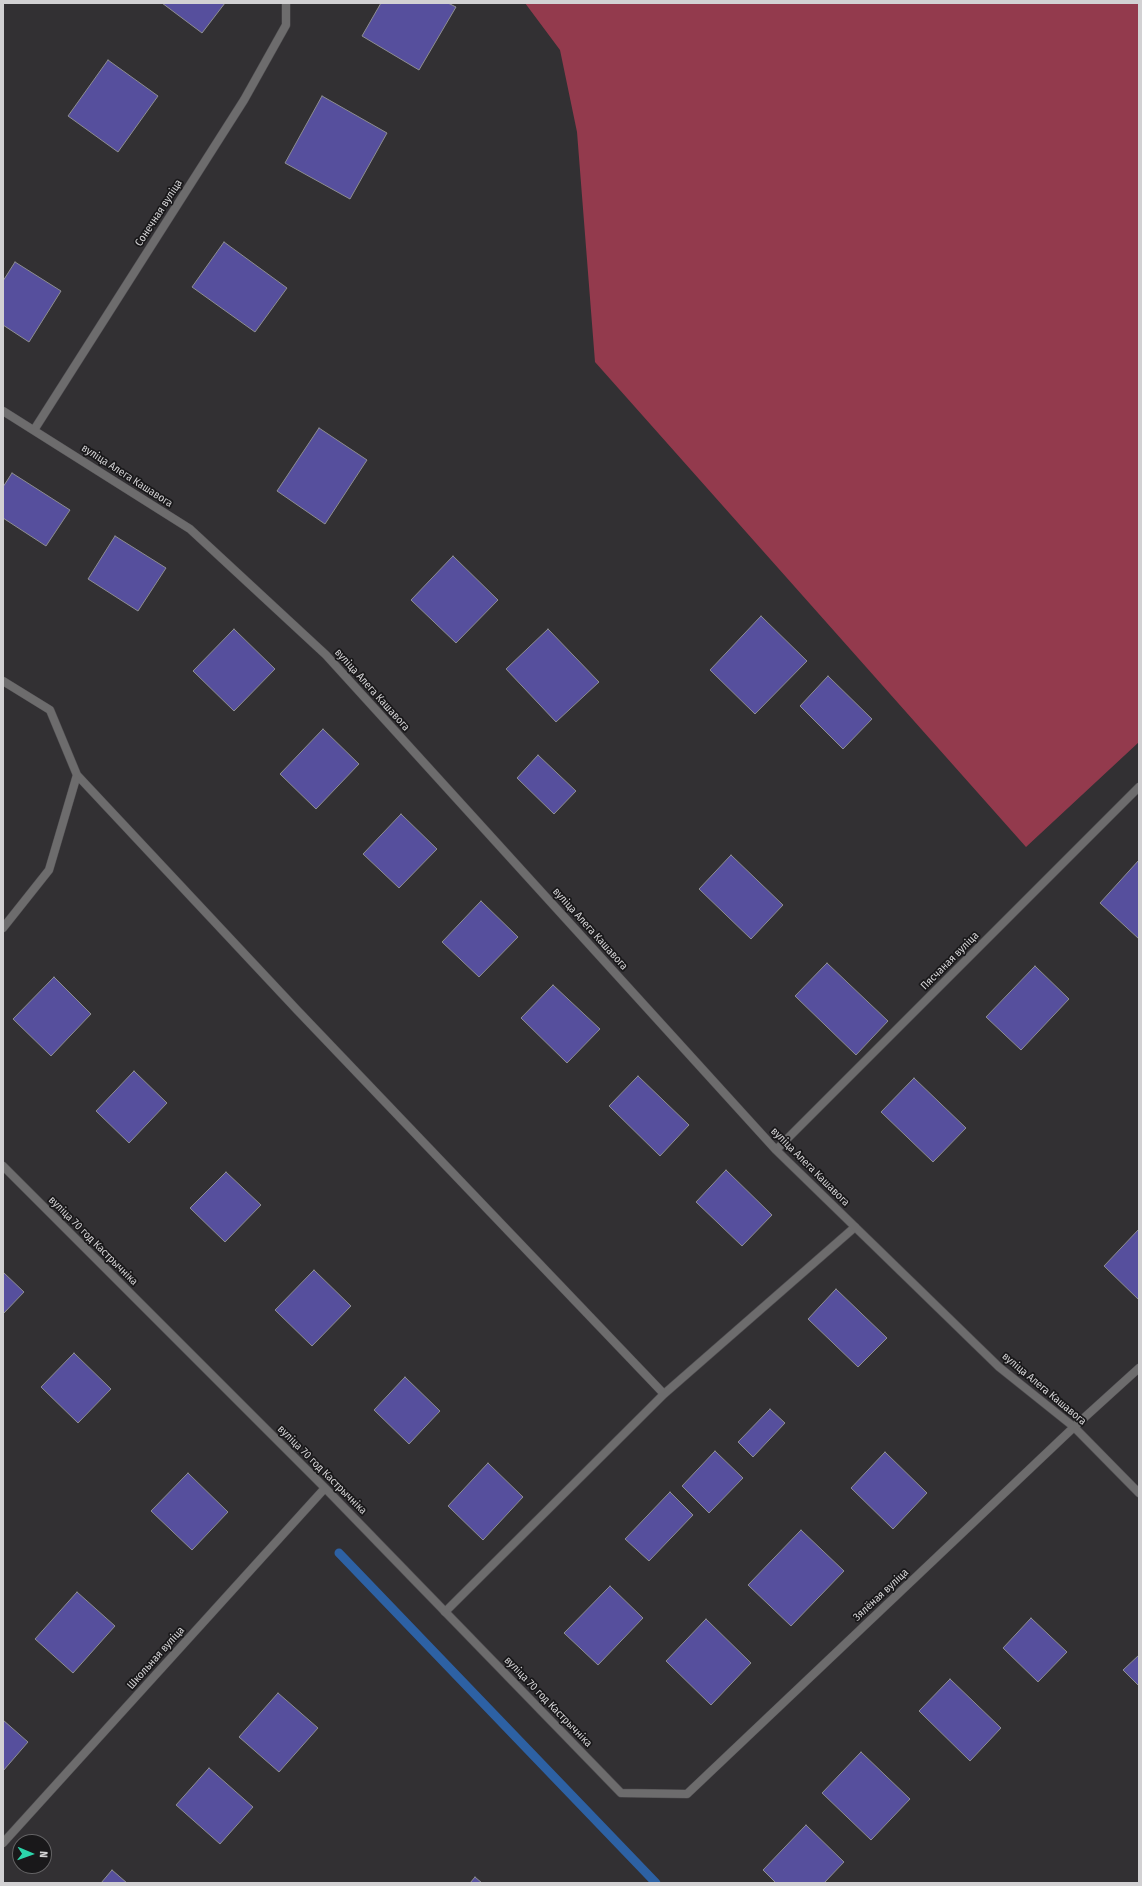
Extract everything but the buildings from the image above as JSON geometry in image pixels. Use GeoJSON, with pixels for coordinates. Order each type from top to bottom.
{"type":"FeatureCollection","features":[{"type":"Feature","properties":{"kind":"street","name":"Сонечная вуліца"},"geometry":{"type":"LineString","coordinates":[[34,430],[244,100],[286,25],[286,3]]}},
{"type":"Feature","properties":{"kind":"street","name":"вуліца Алега Кашавога"},"geometry":{"type":"LineString","coordinates":[[3,410],[190,529],[326,655],[776,1150],[999,1367],[1074,1427],[1139,1492]]}},
{"type":"Feature","properties":{"kind":"street"},"geometry":{"type":"LineString","coordinates":[[3,681],[50,710],[77,775],[304,1017],[664,1394]]}},
{"type":"Feature","properties":{"kind":"street"},"geometry":{"type":"LineString","coordinates":[[3,928],[49,870],[77,775]]}},
{"type":"Feature","properties":{"kind":"street","name":"Пясчаная вуліца"},"geometry":{"type":"LineString","coordinates":[[776,1150],[1139,787]]}},
{"type":"Feature","properties":{"kind":"street","name":"вуліца 70 год Кастрычніка"},"geometry":{"type":"LineString","coordinates":[[3,1166],[325,1488],[621,1793]]}},
{"type":"Feature","properties":{"kind":"street"},"geometry":{"type":"LineString","coordinates":[[445,1612],[664,1394],[855,1227]]}},
{"type":"Feature","properties":{"kind":"street","name":"Зялёная вуліца"},"geometry":{"type":"LineString","coordinates":[[621,1793],[687,1794],[1074,1427],[1139,1368]]}},
{"type":"Feature","properties":{"kind":"street","name":"Школьная вуліца"},"geometry":{"type":"LineString","coordinates":[[3,1843],[325,1488]]}},
{"type":"Feature","properties":{"kind":"shaded area"},"geometry":{"type":"Polygon","coordinates":[[[525,3],[1139,3],[1139,742],[1026,847],[595,362],[577,132],[560,50],[525,3]]]}},
{"type":"Feature","properties":{"kind":"waterway"},"geometry":{"type":"LineString","coordinates":[[339,1553],[656,1883]]}}]}
